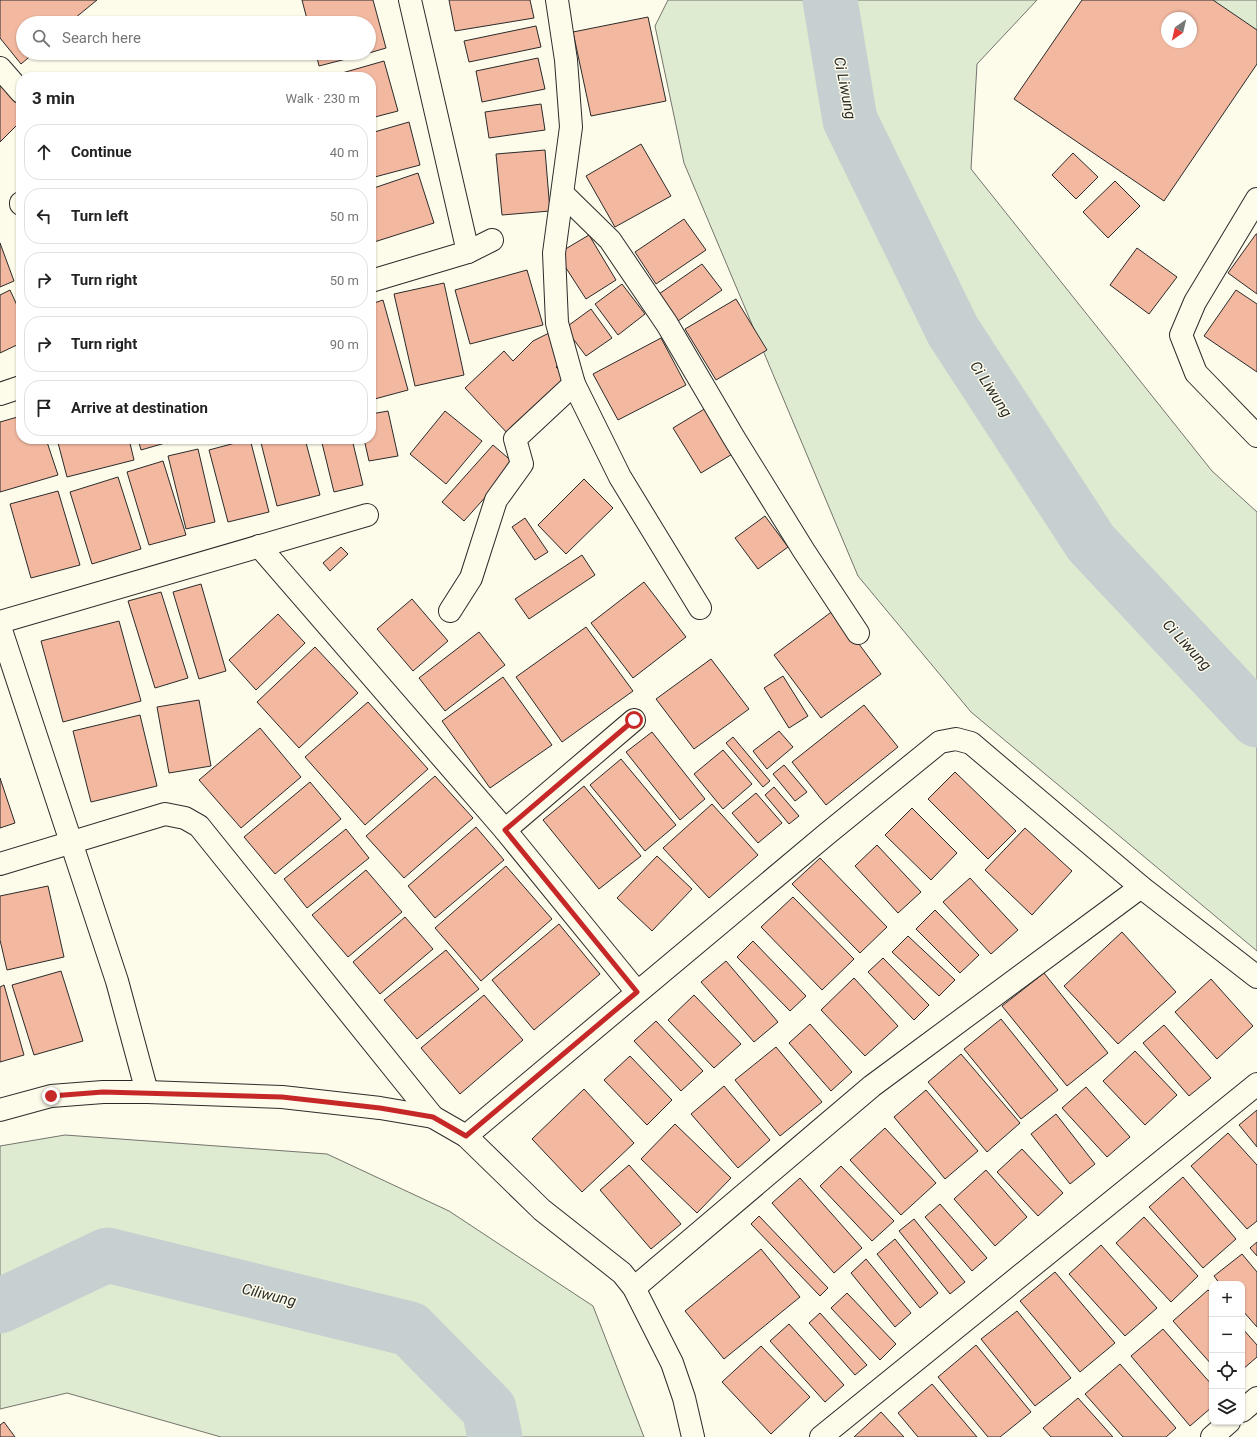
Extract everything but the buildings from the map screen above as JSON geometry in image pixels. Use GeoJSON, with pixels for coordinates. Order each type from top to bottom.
{"type":"FeatureCollection","features":[{"type":"Feature","properties":{"kind":"street"},"geometry":{"type":"LineString","coordinates":[[410,0],[468,252]]}},
{"type":"Feature","properties":{"kind":"street"},"geometry":{"type":"LineString","coordinates":[[557,0],[566,60],[571,127],[554,253],[557,323],[574,384],[620,477],[700,608]]}},
{"type":"Feature","properties":{"kind":"street"},"geometry":{"type":"LineString","coordinates":[[0,68],[16,86]]}},
{"type":"Feature","properties":{"kind":"street"},"geometry":{"type":"LineString","coordinates":[[563,194],[610,240],[667,324],[800,544],[858,633]]}},
{"type":"Feature","properties":{"kind":"street"},"geometry":{"type":"LineString","coordinates":[[1257,199],[1194,302],[1181,335],[1196,373],[1257,436]]}},
{"type":"Feature","properties":{"kind":"street"},"geometry":{"type":"LineString","coordinates":[[376,280],[468,252],[492,240]]}},
{"type":"Feature","properties":{"kind":"street"},"geometry":{"type":"LineString","coordinates":[[450,611],[471,578],[496,500],[522,464],[515,439],[574,384]]}},
{"type":"Feature","properties":{"kind":"street"},"geometry":{"type":"LineString","coordinates":[[0,394],[16,389]]}},
{"type":"Feature","properties":{"kind":"street"},"geometry":{"type":"LineString","coordinates":[[0,622],[367,515]]}},
{"type":"Feature","properties":{"kind":"street"},"geometry":{"type":"LineString","coordinates":[[259,546],[505,830],[637,992]]}},
{"type":"Feature","properties":{"kind":"street"},"geometry":{"type":"LineString","coordinates":[[0,627],[117,981],[147,1092]]}},
{"type":"Feature","properties":{"kind":"street"},"geometry":{"type":"LineString","coordinates":[[505,830],[634,720]]}},
{"type":"Feature","properties":{"kind":"street"},"geometry":{"type":"LineString","coordinates":[[466,1136],[637,992],[940,742],[956,739],[971,743],[1141,887],[1257,977]]}},
{"type":"Feature","properties":{"kind":"street"},"geometry":{"type":"LineString","coordinates":[[0,864],[165,814],[185,818],[199,826],[433,1117]]}},
{"type":"Feature","properties":{"kind":"street"},"geometry":{"type":"LineString","coordinates":[[634,1288],[872,1086],[1141,887]]}},
{"type":"Feature","properties":{"kind":"street"},"geometry":{"type":"LineString","coordinates":[[821,1437],[1257,1084]]}},
{"type":"Feature","properties":{"kind":"street"},"geometry":{"type":"LineString","coordinates":[[0,1110],[51,1096],[103,1092],[147,1092],[282,1097],[380,1108],[433,1117],[466,1136],[542,1210],[622,1273],[634,1288],[672,1363],[684,1398],[693,1437]]}},
{"type":"Feature","properties":{"kind":"street"},"geometry":{"type":"LineString","coordinates":[[1245,1408],[1257,1398]]}},
{"type":"Feature","properties":{"kind":"street"},"geometry":{"type":"LineString","coordinates":[[1212,1437],[1226,1425]]}},
{"type":"Feature","properties":{"kind":"green space"},"geometry":{"type":"Polygon","coordinates":[[[668,0],[1037,0],[977,64],[971,169],[1212,471],[1257,512],[1257,951],[971,712],[858,576],[684,163],[655,26],[668,0]]]}},
{"type":"Feature","properties":{"kind":"green space"},"geometry":{"type":"Polygon","coordinates":[[[1209,0],[1257,0],[1257,39],[1209,0]]]}},
{"type":"Feature","properties":{"kind":"green space"},"geometry":{"type":"Polygon","coordinates":[[[65,1135],[327,1154],[449,1211],[593,1306],[644,1437],[221,1437],[67,1393],[0,1409],[0,1146],[65,1135]]]}},
{"type":"Feature","properties":{"kind":"waterway","name":"Ci Liwung"},"geometry":{"type":"LineString","coordinates":[[830,0],[850,120],[953,331],[1091,543],[1257,720]]}},
{"type":"Feature","properties":{"kind":"waterway","name":"Ciliwung"},"geometry":{"type":"LineString","coordinates":[[0,1306],[107,1255],[410,1329],[489,1409],[495,1437]]}},
{"type":"Feature","properties":{"kind":"route"},"geometry":{"type":"LineString","coordinates":[[51,1096],[103,1092],[147,1092],[282,1097],[380,1108],[433,1117],[466,1136],[637,992],[505,830],[634,720]]}}]}
